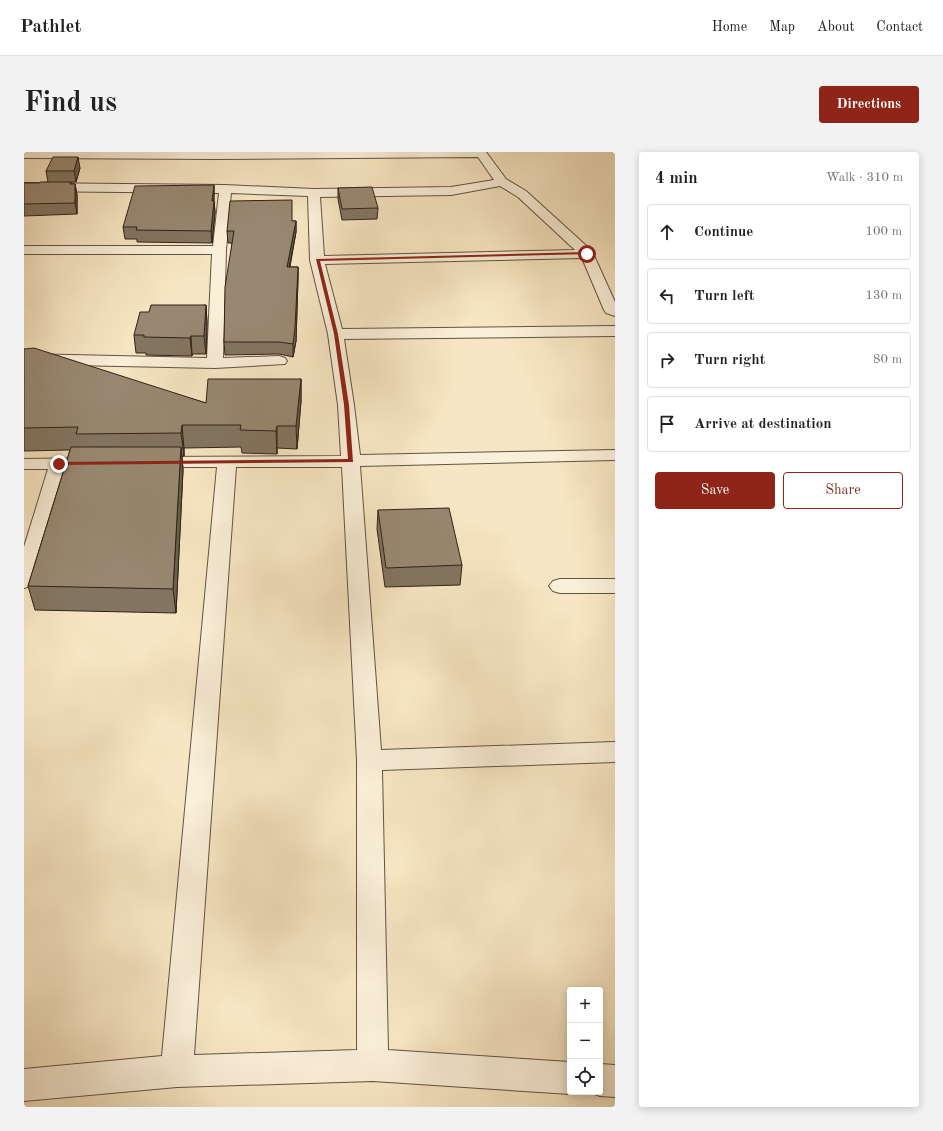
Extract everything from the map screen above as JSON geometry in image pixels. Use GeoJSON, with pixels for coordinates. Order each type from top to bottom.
{"type":"FeatureCollection","features":[{"type":"Feature","properties":{"kind":"street"},"geometry":{"type":"LineString","coordinates":[[24,155],[216,156],[481,153],[502,182],[522,194],[587,254],[611,310],[615,312]]}},
{"type":"Feature","properties":{"kind":"street"},"geometry":{"type":"LineString","coordinates":[[24,187],[225,189],[314,193],[451,191],[502,182]]}},
{"type":"Feature","properties":{"kind":"street"},"geometry":{"type":"LineString","coordinates":[[215,363],[219,250],[225,189]]}},
{"type":"Feature","properties":{"kind":"street"},"geometry":{"type":"LineString","coordinates":[[314,193],[318,260],[336,334],[346,405],[351,461],[369,760],[372,1065]]}},
{"type":"Feature","properties":{"kind":"street"},"geometry":{"type":"LineString","coordinates":[[25,253],[219,250]]}},
{"type":"Feature","properties":{"kind":"street"},"geometry":{"type":"LineString","coordinates":[[318,260],[587,254]]}},
{"type":"Feature","properties":{"kind":"street"},"geometry":{"type":"LineString","coordinates":[[336,334],[615,331]]}},
{"type":"Feature","properties":{"kind":"street"},"geometry":{"type":"LineString","coordinates":[[24,359],[215,363],[279,361]]}},
{"type":"Feature","properties":{"kind":"street"},"geometry":{"type":"LineString","coordinates":[[135,463],[351,461],[615,455]]}},
{"type":"Feature","properties":{"kind":"street"},"geometry":{"type":"LineString","coordinates":[[177,1071],[227,461]]}},
{"type":"Feature","properties":{"kind":"street"},"geometry":{"type":"LineString","coordinates":[[24,464],[112,463]]}},
{"type":"Feature","properties":{"kind":"street"},"geometry":{"type":"LineString","coordinates":[[24,581],[59,464]]}},
{"type":"Feature","properties":{"kind":"street"},"geometry":{"type":"LineString","coordinates":[[560,586],[615,586]]}},
{"type":"Feature","properties":{"kind":"street"},"geometry":{"type":"LineString","coordinates":[[369,760],[615,752]]}},
{"type":"Feature","properties":{"kind":"street"},"geometry":{"type":"LineString","coordinates":[[24,1085],[177,1071],[372,1065],[567,1078]]}},
{"type":"Feature","properties":{"kind":"street"},"geometry":{"type":"LineString","coordinates":[[603,1080],[615,1081]]}},
{"type":"Feature","properties":{"kind":"building"},"geometry":{"type":"Polygon","coordinates":[[[53,157],[78,157],[74,171],[46,171],[53,157]]]}},
{"type":"Feature","properties":{"kind":"building"},"geometry":{"type":"Polygon","coordinates":[[[71,182],[70,184],[75,184],[75,203],[24,204],[24,183],[71,182]]]}},
{"type":"Feature","properties":{"kind":"building"},"geometry":{"type":"Polygon","coordinates":[[[214,185],[211,231],[136,230],[137,227],[123,227],[135,186],[214,185]]]}},
{"type":"Feature","properties":{"kind":"building"},"geometry":{"type":"Polygon","coordinates":[[[372,187],[378,208],[342,209],[338,188],[372,187]]]}},
{"type":"Feature","properties":{"kind":"building"},"geometry":{"type":"Polygon","coordinates":[[[292,200],[292,221],[296,221],[287,267],[298,267],[293,344],[279,342],[224,342],[225,287],[234,231],[227,231],[230,201],[292,200]]]}},
{"type":"Feature","properties":{"kind":"building"},"geometry":{"type":"Polygon","coordinates":[[[151,305],[206,305],[204,336],[191,336],[190,338],[144,337],[144,335],[134,335],[140,312],[149,312],[151,305]]]}},
{"type":"Feature","properties":{"kind":"building"},"geometry":{"type":"Polygon","coordinates":[[[34,348],[206,403],[208,379],[301,379],[296,426],[277,426],[276,431],[240,430],[241,425],[182,425],[181,433],[76,434],[78,427],[24,428],[24,349],[34,348]]]}},
{"type":"Feature","properties":{"kind":"building"},"geometry":{"type":"Polygon","coordinates":[[[71,447],[181,447],[173,589],[28,586],[71,447]]]}},
{"type":"Feature","properties":{"kind":"building"},"geometry":{"type":"Polygon","coordinates":[[[449,508],[462,565],[386,568],[378,510],[449,508]]]}},
{"type":"Feature","properties":{"kind":"route"},"geometry":{"type":"LineString","coordinates":[[59,464],[227,461],[351,461],[346,405],[339,365],[336,334],[318,260],[587,254]]}}]}
